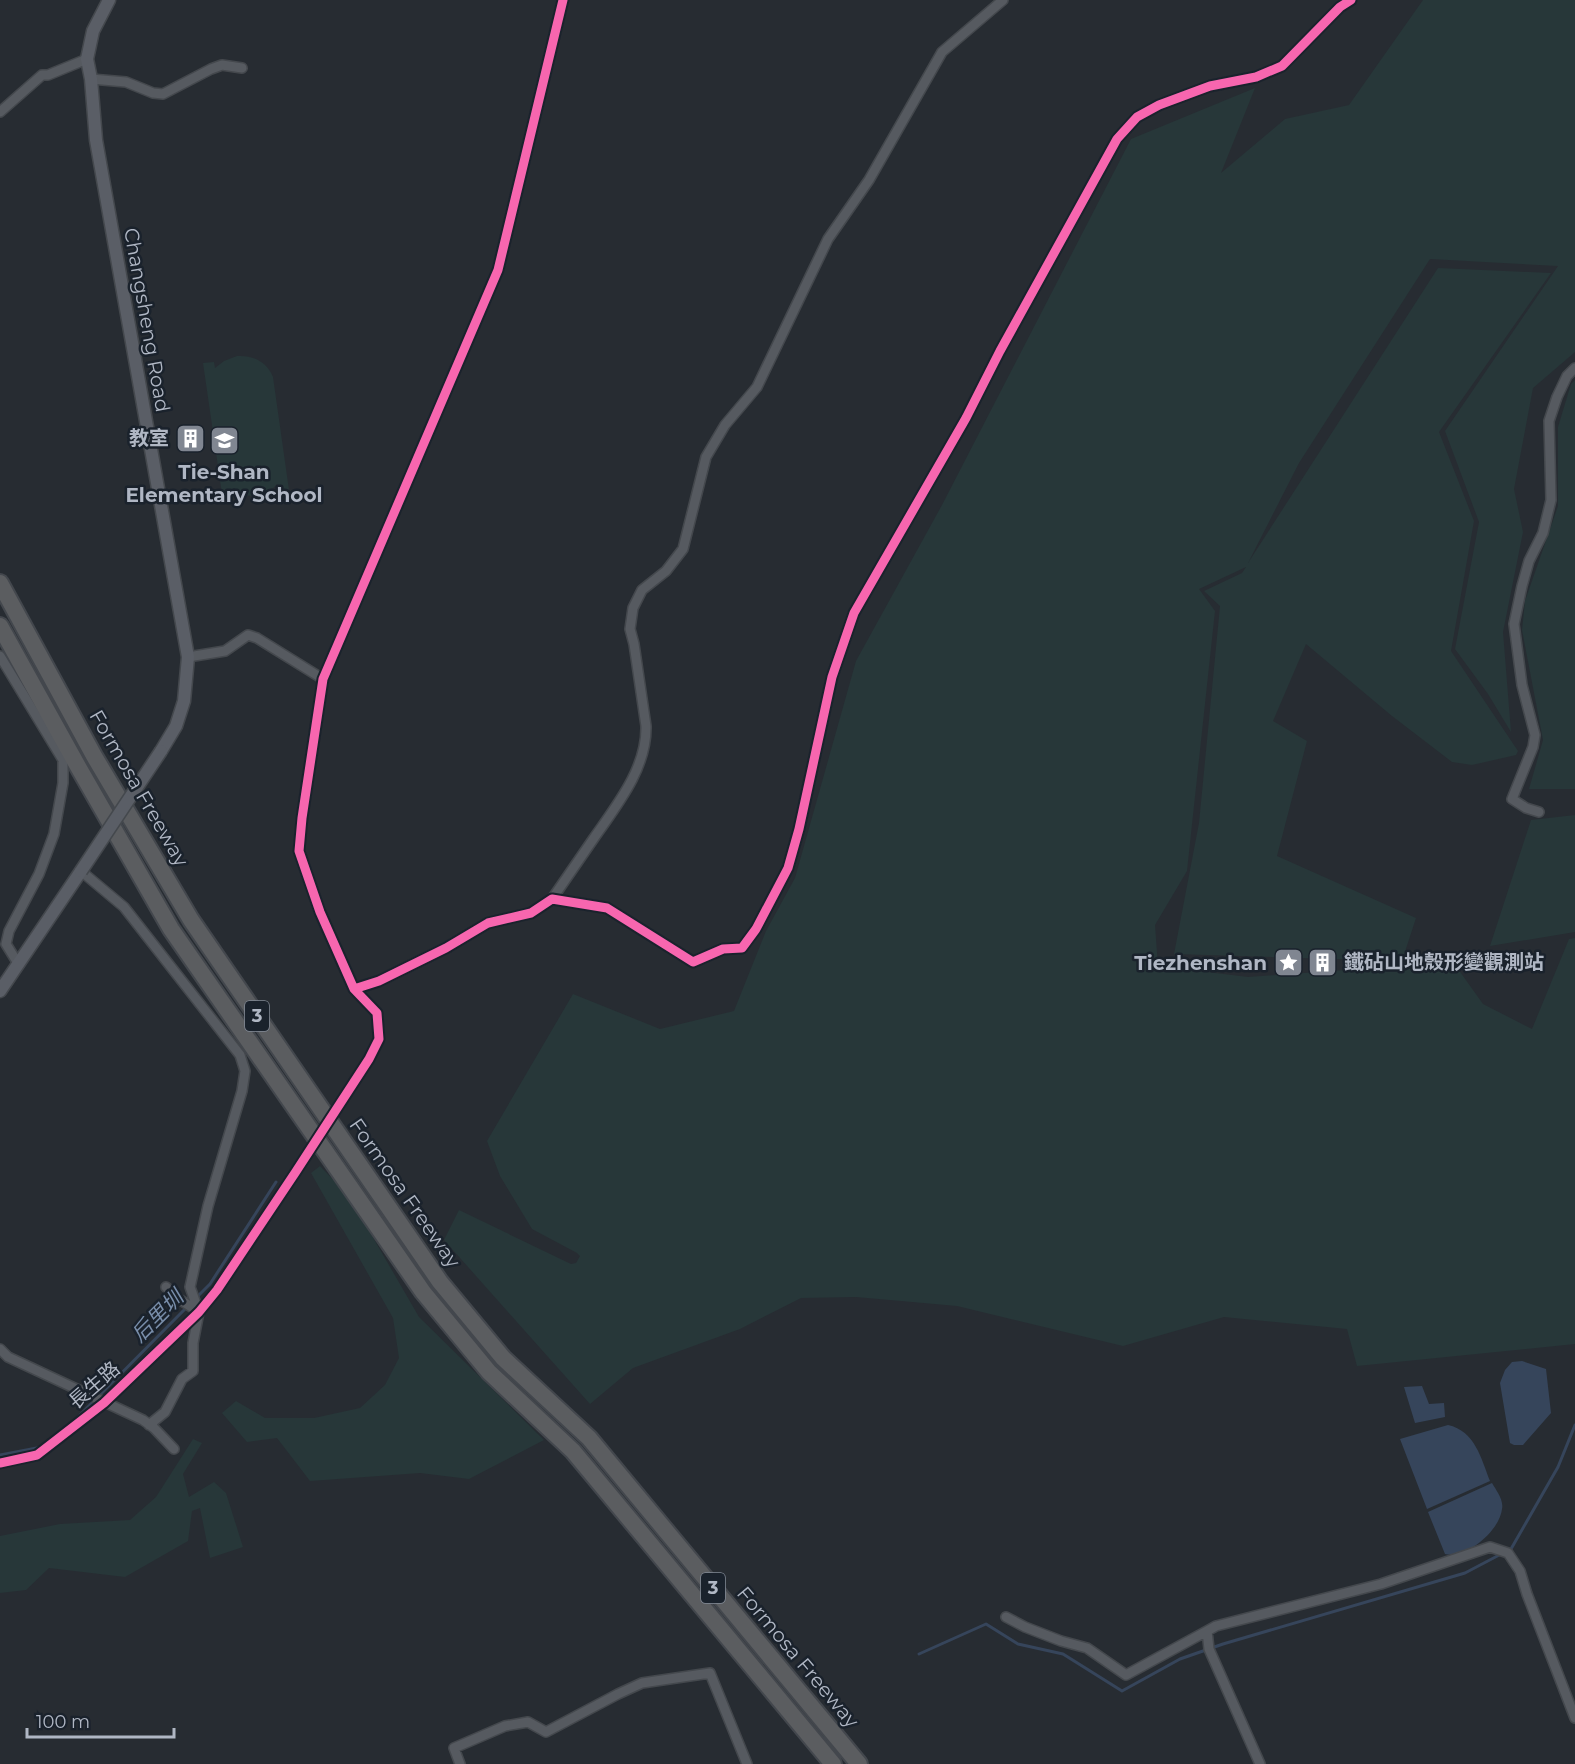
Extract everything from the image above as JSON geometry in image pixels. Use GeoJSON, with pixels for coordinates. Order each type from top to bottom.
{"type":"FeatureCollection","features":[{"type":"Feature","properties":{"kind":"highway","name":"Formosa Freeway"},"geometry":{"type":"LineString","coordinates":[[0,583],[94,756],[191,920],[440,1282],[503,1358],[589,1438],[859,1764]]}},
{"type":"Feature","properties":{"kind":"highway","name":"Formosa Freeway"},"geometry":{"type":"LineString","coordinates":[[0,626],[171,929],[423,1292],[489,1372],[573,1451],[833,1764]]}},
{"type":"Feature","properties":{"kind":"street","name":"Changsheng Road"},"geometry":{"type":"LineString","coordinates":[[81,871],[176,726],[184,701],[188,657],[96,140],[87,59],[93,31],[109,0]]}},
{"type":"Feature","properties":{"kind":"street"},"geometry":{"type":"LineString","coordinates":[[563,0],[498,270],[323,679],[299,851],[320,912],[354,989],[379,981],[446,948],[488,922],[531,913],[552,899],[627,790],[646,737],[630,628],[633,609],[642,591],[666,571],[683,549],[706,457],[725,425],[757,387],[828,239],[869,180],[942,52],[1003,0]]}},
{"type":"Feature","properties":{"kind":"street"},"geometry":{"type":"LineString","coordinates":[[552,899],[607,908],[693,962],[723,949],[742,948],[756,929],[788,868],[799,829],[832,677],[854,613],[966,418],[1000,351],[1117,139],[1137,117],[1159,105],[1210,86],[1256,77],[1282,66],[1340,7],[1352,0]]}},
{"type":"Feature","properties":{"kind":"street"},"geometry":{"type":"LineString","coordinates":[[0,112],[42,75],[48,75],[87,59]]}},
{"type":"Feature","properties":{"kind":"street"},"geometry":{"type":"LineString","coordinates":[[91,79],[126,82],[141,89],[163,94],[222,65],[242,68]]}},
{"type":"Feature","properties":{"kind":"street"},"geometry":{"type":"LineString","coordinates":[[1539,812],[1526,808],[1512,799],[1533,747],[1535,735],[1522,685],[1514,624],[1529,561],[1543,533],[1551,500],[1550,421],[1567,375],[1575,368]]}},
{"type":"Feature","properties":{"kind":"street"},"geometry":{"type":"LineString","coordinates":[[188,657],[225,651],[248,635],[257,638],[323,679]]}},
{"type":"Feature","properties":{"kind":"street"},"geometry":{"type":"LineString","coordinates":[[0,656],[63,760],[63,783],[54,834],[39,874],[9,931],[6,944],[19,964]]}},
{"type":"Feature","properties":{"kind":"street"},"geometry":{"type":"LineString","coordinates":[[0,991],[81,871],[124,907],[240,1055],[245,1071],[242,1091],[208,1206],[190,1287],[199,1311],[193,1371],[182,1379],[165,1412],[149,1425]]}},
{"type":"Feature","properties":{"kind":"street","name":"長生路"},"geometry":{"type":"LineString","coordinates":[[0,1462],[37,1455],[104,1403],[199,1311],[217,1290],[369,1059],[379,1039],[377,1013],[354,989]]}},
{"type":"Feature","properties":{"kind":"street"},"geometry":{"type":"LineString","coordinates":[[166,1287],[179,1299],[199,1311]]}},
{"type":"Feature","properties":{"kind":"street"},"geometry":{"type":"LineString","coordinates":[[0,1349],[4,1358],[143,1420],[174,1449]]}},
{"type":"Feature","properties":{"kind":"street"},"geometry":{"type":"LineString","coordinates":[[1006,1617],[1061,1641],[1087,1648],[1126,1675],[1216,1626],[1381,1584],[1490,1547],[1508,1553],[1520,1571],[1575,1719]]}},
{"type":"Feature","properties":{"kind":"street"},"geometry":{"type":"LineString","coordinates":[[1207,1631],[1209,1649],[1260,1764]]}},
{"type":"Feature","properties":{"kind":"street"},"geometry":{"type":"LineString","coordinates":[[460,1764],[454,1748],[505,1726],[528,1722],[546,1732],[642,1683],[710,1673],[747,1764]]}},
{"type":"Feature","properties":{"kind":"shaded area"},"geometry":{"type":"Polygon","coordinates":[[[1423,0],[1575,0],[1575,352],[1533,388],[1514,489],[1523,532],[1503,632],[1511,732],[1488,694],[1455,649],[1479,522],[1445,431],[1558,266],[1430,259],[1299,463],[1248,563],[1438,268],[1551,273],[1439,432],[1474,521],[1451,651],[1518,751],[1516,755],[1472,765],[1452,762],[1392,716],[1306,644],[1273,721],[1307,741],[1277,856],[1416,918],[1402,961],[1174,954],[1199,823],[1220,606],[1204,591],[1242,573],[1246,567],[1199,589],[1215,611],[1187,871],[1155,925],[1158,966],[1248,977],[1453,962],[1483,1004],[1532,1029],[1569,939],[1575,938],[1575,1344],[1357,1366],[1347,1329],[1224,1317],[1123,1346],[957,1306],[856,1297],[801,1298],[740,1329],[633,1368],[590,1404],[444,1240],[459,1210],[571,1264],[576,1263],[580,1256],[532,1229],[500,1176],[487,1141],[573,994],[660,1029],[734,1011],[766,931],[795,878],[856,661],[942,505],[1131,139],[1255,88],[1221,173],[1285,119],[1349,105],[1423,0]]]}},
{"type":"Feature","properties":{"kind":"shaded area"},"geometry":{"type":"Polygon","coordinates":[[[237,356],[259,360],[273,377],[290,497],[280,499],[277,484],[267,492],[256,496],[244,495],[232,490],[233,500],[223,501],[203,363],[214,362],[215,368],[224,361],[237,356]]]}},
{"type":"Feature","properties":{"kind":"shaded area"},"geometry":{"type":"Polygon","coordinates":[[[1575,380],[1575,789],[1529,789],[1543,740],[1522,630],[1525,601],[1558,506],[1558,427],[1571,384],[1575,380]]]}},
{"type":"Feature","properties":{"kind":"shaded area"},"geometry":{"type":"Polygon","coordinates":[[[1575,815],[1575,932],[1490,946],[1531,820],[1575,815]]]}},
{"type":"Feature","properties":{"kind":"shaded area"},"geometry":{"type":"Polygon","coordinates":[[[320,1166],[349,1196],[419,1317],[544,1440],[469,1479],[420,1473],[310,1481],[277,1438],[247,1442],[222,1413],[236,1401],[265,1418],[314,1418],[360,1408],[385,1385],[399,1358],[393,1318],[311,1173],[320,1166]]]}},
{"type":"Feature","properties":{"kind":"shaded area"},"geometry":{"type":"Polygon","coordinates":[[[193,1439],[202,1443],[183,1474],[189,1497],[214,1482],[226,1493],[243,1547],[210,1558],[200,1508],[192,1511],[188,1541],[125,1577],[49,1568],[26,1590],[0,1593],[0,1536],[60,1524],[130,1520],[156,1497],[193,1439]]]}},
{"type":"Feature","properties":{"kind":"water"},"geometry":{"type":"Polygon","coordinates":[[[1522,1361],[1546,1369],[1551,1413],[1523,1445],[1514,1445],[1510,1443],[1500,1383],[1505,1370],[1512,1362],[1522,1361]]]}},
{"type":"Feature","properties":{"kind":"water"},"geometry":{"type":"Polygon","coordinates":[[[1422,1386],[1429,1404],[1444,1403],[1445,1417],[1415,1423],[1404,1387],[1422,1386]]]}},
{"type":"Feature","properties":{"kind":"water"},"geometry":{"type":"Polygon","coordinates":[[[1448,1425],[1457,1428],[1471,1439],[1490,1481],[1427,1509],[1400,1439],[1448,1425]]]}},
{"type":"Feature","properties":{"kind":"water"},"geometry":{"type":"Polygon","coordinates":[[[1492,1483],[1502,1502],[1500,1517],[1495,1526],[1489,1534],[1472,1547],[1463,1552],[1445,1554],[1428,1512],[1492,1483]]]}},
{"type":"Feature","properties":{"kind":"waterway","name":"后里圳"},"geometry":{"type":"LineString","coordinates":[[196,1298],[210,1284],[276,1182]]}},
{"type":"Feature","properties":{"kind":"waterway","name":"后里圳"},"geometry":{"type":"LineString","coordinates":[[73,1422],[187,1307]]}},
{"type":"Feature","properties":{"kind":"waterway"},"geometry":{"type":"LineString","coordinates":[[1508,1550],[1511,1549],[1558,1467],[1575,1425]]}},
{"type":"Feature","properties":{"kind":"waterway","name":"后里圳"},"geometry":{"type":"LineString","coordinates":[[0,1455],[42,1447]]}},
{"type":"Feature","properties":{"kind":"waterway"},"geometry":{"type":"LineString","coordinates":[[919,1654],[986,1624],[1018,1644],[1063,1654],[1122,1691],[1180,1659],[1223,1644],[1465,1573],[1503,1553]]}},
{"type":"Feature","properties":{"kind":"cycle path"},"geometry":{"type":"LineString","coordinates":[[0,1463],[37,1455],[104,1403],[199,1312],[217,1290],[295,1173],[369,1059],[379,1039],[377,1013],[354,989],[320,912],[299,851],[323,679],[498,270],[563,0]]}},
{"type":"Feature","properties":{"kind":"cycle path"},"geometry":{"type":"LineString","coordinates":[[354,989],[379,981],[446,948],[488,923],[531,913],[552,899],[607,908],[693,962],[723,949],[742,948],[756,929],[788,868],[799,829],[832,677],[854,613],[966,418],[1000,351],[1117,139],[1137,117],[1159,105],[1210,86],[1256,77],[1282,66],[1340,7],[1351,0]]}},
{"type":"Feature","properties":{"kind":"place","name":"教室"},"geometry":{"type":"Point","coordinates":[190,438]}},
{"type":"Feature","properties":{"kind":"place","name":"Tie-Shan Elementary School"},"geometry":{"type":"Point","coordinates":[224,441]}},
{"type":"Feature","properties":{"kind":"place","name":"鐵砧山地殼形變觀測站"},"geometry":{"type":"Point","coordinates":[1323,962]}},
{"type":"Feature","properties":{"kind":"place","name":"Tiezhenshan"},"geometry":{"type":"Point","coordinates":[1288,963]}}]}
